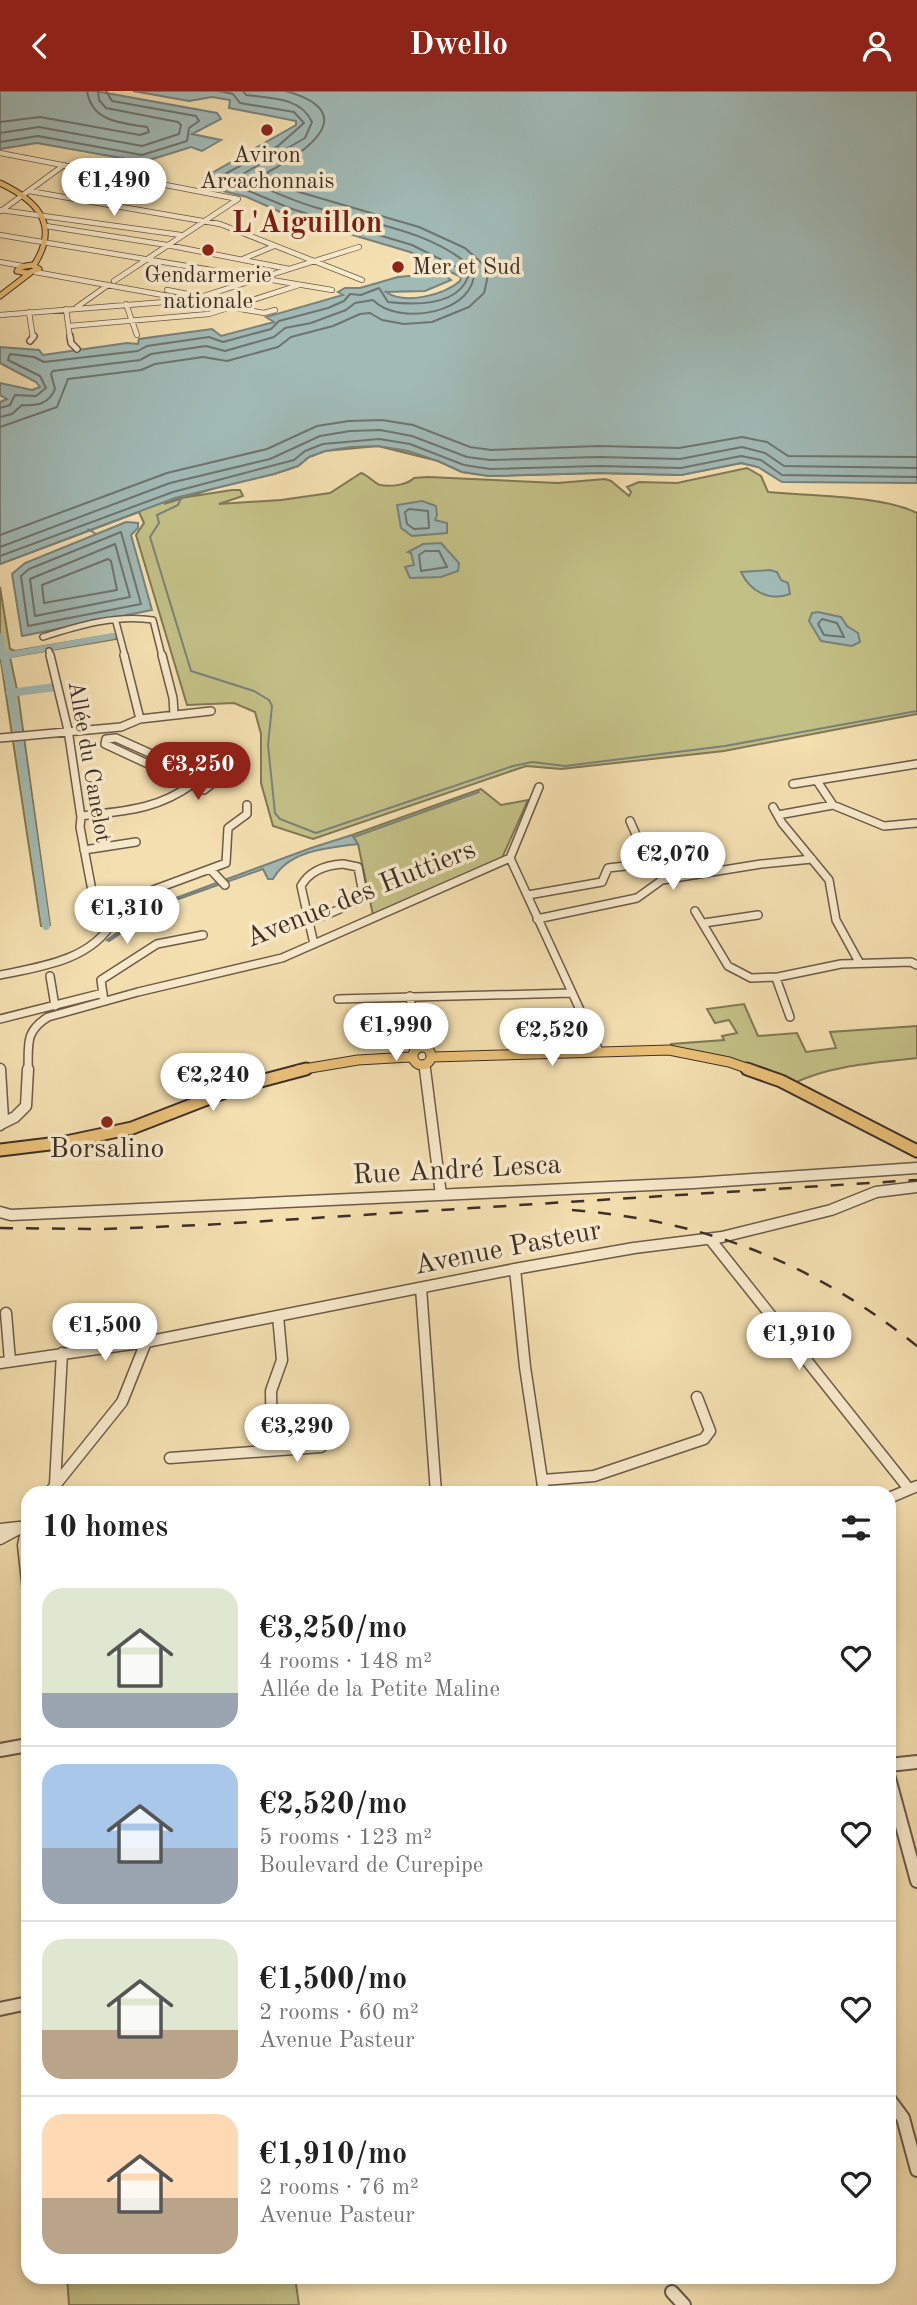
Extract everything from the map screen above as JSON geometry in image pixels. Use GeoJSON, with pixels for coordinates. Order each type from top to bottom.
{"type":"FeatureCollection","features":[{"type":"Feature","properties":{"kind":"main road"},"geometry":{"type":"LineString","coordinates":[[0,183],[26,193],[46,226],[47,241],[35,270],[0,294]]}},
{"type":"Feature","properties":{"kind":"main road"},"geometry":{"type":"LineString","coordinates":[[0,294],[21,269],[35,270]]}},
{"type":"Feature","properties":{"kind":"main road"},"geometry":{"type":"LineString","coordinates":[[0,1150],[69,1142],[135,1128],[212,1096],[299,1069],[429,1050],[433,1057]]}},
{"type":"Feature","properties":{"kind":"main road"},"geometry":{"type":"LineString","coordinates":[[414,1053],[413,1061],[424,1064],[433,1057],[599,1051],[669,1051],[729,1062],[780,1081],[914,1149]]}},
{"type":"Feature","properties":{"kind":"main road"},"geometry":{"type":"LineString","coordinates":[[0,1144],[16,1147]]}},
{"type":"Feature","properties":{"kind":"street"},"geometry":{"type":"LineString","coordinates":[[0,153],[238,199],[147,258],[114,281],[116,284],[108,285],[76,308]]}},
{"type":"Feature","properties":{"kind":"street"},"geometry":{"type":"LineString","coordinates":[[1,210],[64,165]]}},
{"type":"Feature","properties":{"kind":"street"},"geometry":{"type":"LineString","coordinates":[[26,193],[220,224],[362,280]]}},
{"type":"Feature","properties":{"kind":"street"},"geometry":{"type":"LineString","coordinates":[[1,210],[181,235]]}},
{"type":"Feature","properties":{"kind":"street"},"geometry":{"type":"LineString","coordinates":[[46,226],[167,245],[290,270]]}},
{"type":"Feature","properties":{"kind":"street"},"geometry":{"type":"LineString","coordinates":[[103,251],[135,229]]}},
{"type":"Feature","properties":{"kind":"street"},"geometry":{"type":"LineString","coordinates":[[0,235],[331,290]]}},
{"type":"Feature","properties":{"kind":"street"},"geometry":{"type":"LineString","coordinates":[[243,259],[274,246]]}},
{"type":"Feature","properties":{"kind":"street"},"geometry":{"type":"LineString","coordinates":[[0,314],[191,300],[359,247]]}},
{"type":"Feature","properties":{"kind":"street"},"geometry":{"type":"LineString","coordinates":[[0,263],[21,269]]}},
{"type":"Feature","properties":{"kind":"street"},"geometry":{"type":"LineString","coordinates":[[35,270],[114,281],[275,310],[264,313],[35,270]]}},
{"type":"Feature","properties":{"kind":"street"},"geometry":{"type":"LineString","coordinates":[[69,326],[209,314],[300,285]]}},
{"type":"Feature","properties":{"kind":"street"},"geometry":{"type":"LineString","coordinates":[[167,296],[173,291]]}},
{"type":"Feature","properties":{"kind":"street"},"geometry":{"type":"LineString","coordinates":[[125,305],[137,335]]}},
{"type":"Feature","properties":{"kind":"street"},"geometry":{"type":"LineString","coordinates":[[66,309],[71,343],[77,349]]}},
{"type":"Feature","properties":{"kind":"street"},"geometry":{"type":"LineString","coordinates":[[29,312],[34,337],[30,341]]}},
{"type":"Feature","properties":{"kind":"street"},"geometry":{"type":"LineString","coordinates":[[43,637],[116,622],[146,618],[155,622],[173,698],[174,714]]}},
{"type":"Feature","properties":{"kind":"street"},"geometry":{"type":"LineString","coordinates":[[116,622],[140,719]]}},
{"type":"Feature","properties":{"kind":"street","name":"Allée du Canelot"},"geometry":{"type":"LineString","coordinates":[[50,651],[68,730],[81,816],[80,827],[93,896],[98,906],[109,915]]}},
{"type":"Feature","properties":{"kind":"street"},"geometry":{"type":"LineString","coordinates":[[0,738],[127,726],[140,719],[211,711]]}},
{"type":"Feature","properties":{"kind":"street"},"geometry":{"type":"LineString","coordinates":[[96,729],[106,739],[105,744],[192,785],[204,790],[214,782],[116,738],[106,739]]}},
{"type":"Feature","properties":{"kind":"street"},"geometry":{"type":"LineString","coordinates":[[192,773],[220,755]]}},
{"type":"Feature","properties":{"kind":"street"},"geometry":{"type":"LineString","coordinates":[[793,784],[917,764]]}},
{"type":"Feature","properties":{"kind":"street"},"geometry":{"type":"LineString","coordinates":[[81,816],[132,810],[172,799],[202,777]]}},
{"type":"Feature","properties":{"kind":"street"},"geometry":{"type":"LineString","coordinates":[[817,781],[833,805]]}},
{"type":"Feature","properties":{"kind":"street"},"geometry":{"type":"LineString","coordinates":[[540,787],[510,858],[599,1051]]}},
{"type":"Feature","properties":{"kind":"street"},"geometry":{"type":"LineString","coordinates":[[0,975],[44,965],[81,952],[110,930],[113,921],[109,915],[153,890],[226,863],[228,828],[247,814],[247,804]]}},
{"type":"Feature","properties":{"kind":"street"},"geometry":{"type":"LineString","coordinates":[[778,815],[833,805],[884,826],[917,823]]}},
{"type":"Feature","properties":{"kind":"street"},"geometry":{"type":"LineString","coordinates":[[773,807],[832,885],[836,920],[859,962]]}},
{"type":"Feature","properties":{"kind":"street"},"geometry":{"type":"LineString","coordinates":[[528,895],[603,882],[608,868],[652,863],[652,856],[641,846],[630,821]]}},
{"type":"Feature","properties":{"kind":"street"},"geometry":{"type":"LineString","coordinates":[[85,850],[136,842]]}},
{"type":"Feature","properties":{"kind":"street","name":"Avenue des Huttiers"},"geometry":{"type":"LineString","coordinates":[[104,997],[282,958],[510,858]]}},
{"type":"Feature","properties":{"kind":"street"},"geometry":{"type":"LineString","coordinates":[[537,919],[637,898],[662,880],[761,864],[812,859]]}},
{"type":"Feature","properties":{"kind":"street"},"geometry":{"type":"LineString","coordinates":[[308,922],[364,899],[358,867],[352,864],[337,864],[305,877],[301,886],[308,922],[314,944]]}},
{"type":"Feature","properties":{"kind":"street"},"geometry":{"type":"LineString","coordinates":[[211,870],[225,885]]}},
{"type":"Feature","properties":{"kind":"street"},"geometry":{"type":"LineString","coordinates":[[695,911],[729,966],[751,977],[776,978],[827,965],[859,962],[911,962],[917,965]]}},
{"type":"Feature","properties":{"kind":"street"},"geometry":{"type":"LineString","coordinates":[[704,923],[758,915]]}},
{"type":"Feature","properties":{"kind":"street"},"geometry":{"type":"LineString","coordinates":[[104,997],[101,980],[157,944],[204,935]]}},
{"type":"Feature","properties":{"kind":"street"},"geometry":{"type":"LineString","coordinates":[[50,976],[55,1006]]}},
{"type":"Feature","properties":{"kind":"street"},"geometry":{"type":"LineString","coordinates":[[776,978],[790,1017]]}},
{"type":"Feature","properties":{"kind":"street"},"geometry":{"type":"LineString","coordinates":[[338,999],[572,993]]}},
{"type":"Feature","properties":{"kind":"street"},"geometry":{"type":"LineString","coordinates":[[410,996],[414,1053]]}},
{"type":"Feature","properties":{"kind":"street"},"geometry":{"type":"LineString","coordinates":[[0,1019],[104,997]]}},
{"type":"Feature","properties":{"kind":"street"},"geometry":{"type":"LineString","coordinates":[[0,1069],[1,1124],[15,1117],[26,1106],[30,1033],[35,1025],[48,1017],[104,997]]}},
{"type":"Feature","properties":{"kind":"street"},"geometry":{"type":"LineString","coordinates":[[424,1064],[441,1195]]}},
{"type":"Feature","properties":{"kind":"street","name":"Rue André Lesca"},"geometry":{"type":"LineString","coordinates":[[0,1212],[11,1215],[694,1183],[917,1168]]}},
{"type":"Feature","properties":{"kind":"street","name":"Avenue Pasteur"},"geometry":{"type":"LineString","coordinates":[[5,1362],[146,1342],[515,1269],[710,1239],[831,1210],[876,1192],[917,1187]]}},
{"type":"Feature","properties":{"kind":"street"},"geometry":{"type":"LineString","coordinates":[[710,1239],[913,1487],[896,1496]]}},
{"type":"Feature","properties":{"kind":"street"},"geometry":{"type":"LineString","coordinates":[[515,1269],[525,1367],[543,1486]]}},
{"type":"Feature","properties":{"kind":"street"},"geometry":{"type":"LineString","coordinates":[[421,1288],[435,1486]]}},
{"type":"Feature","properties":{"kind":"street"},"geometry":{"type":"LineString","coordinates":[[5,1362],[6,1313]]}},
{"type":"Feature","properties":{"kind":"street"},"geometry":{"type":"LineString","coordinates":[[272,1449],[271,1391],[282,1360],[278,1317]]}},
{"type":"Feature","properties":{"kind":"street"},"geometry":{"type":"LineString","coordinates":[[54,1486],[122,1402],[146,1342]]}},
{"type":"Feature","properties":{"kind":"street"},"geometry":{"type":"LineString","coordinates":[[52,1486],[61,1353]]}},
{"type":"Feature","properties":{"kind":"street"},"geometry":{"type":"LineString","coordinates":[[543,1480],[594,1476],[704,1439],[710,1431],[697,1397]]}},
{"type":"Feature","properties":{"kind":"street"},"geometry":{"type":"LineString","coordinates":[[170,1458],[321,1447]]}},
{"type":"Feature","properties":{"kind":"street"},"geometry":{"type":"LineString","coordinates":[[0,1529],[21,1524]]}},
{"type":"Feature","properties":{"kind":"street"},"geometry":{"type":"LineString","coordinates":[[0,1539],[21,1526]]}},
{"type":"Feature","properties":{"kind":"street"},"geometry":{"type":"LineString","coordinates":[[0,1750],[21,1746]]}},
{"type":"Feature","properties":{"kind":"street"},"geometry":{"type":"LineString","coordinates":[[896,1764],[917,1762]]}},
{"type":"Feature","properties":{"kind":"street"},"geometry":{"type":"LineString","coordinates":[[896,1804],[917,1881]]}},
{"type":"Feature","properties":{"kind":"street"},"geometry":{"type":"LineString","coordinates":[[0,2009],[21,2004]]}},
{"type":"Feature","properties":{"kind":"street"},"geometry":{"type":"LineString","coordinates":[[896,2108],[903,2118],[917,2170]]}},
{"type":"Feature","properties":{"kind":"street"},"geometry":{"type":"LineString","coordinates":[[672,2293],[684,2305]]}},
{"type":"Feature","properties":{"kind":"shaded area"},"geometry":{"type":"Polygon","coordinates":[[[256,401],[917,483],[811,479],[741,463],[681,475],[599,473],[489,476],[462,472],[438,461],[378,446],[325,451],[309,457],[298,466],[274,474],[185,497],[240,490],[243,496],[219,504],[281,500],[330,493],[361,473],[380,485],[389,486],[403,484],[414,478],[428,477],[558,483],[605,479],[629,496],[631,492],[627,487],[639,482],[677,483],[747,468],[761,476],[768,492],[865,499],[902,507],[917,513],[917,714],[724,751],[561,769],[526,766],[313,839],[273,826],[261,783],[261,734],[255,712],[234,703],[187,705],[136,535],[144,523],[139,512],[0,564],[256,401]]]}},
{"type":"Feature","properties":{"kind":"shaded area"},"geometry":{"type":"Polygon","coordinates":[[[0,587],[10,649],[15,651],[114,634],[116,639],[10,657],[17,690],[55,685],[56,688],[18,694],[50,925],[41,926],[0,655],[0,587]]]}},
{"type":"Feature","properties":{"kind":"shaded area"},"geometry":{"type":"Polygon","coordinates":[[[481,789],[501,805],[528,800],[502,858],[373,915],[358,844],[352,835],[481,789]]]}},
{"type":"Feature","properties":{"kind":"shaded area"},"geometry":{"type":"Polygon","coordinates":[[[744,1004],[758,1036],[797,1033],[806,1052],[836,1048],[830,1032],[917,1026],[917,1058],[839,1068],[794,1083],[671,1048],[671,1044],[724,1040],[722,1036],[737,1033],[729,1020],[715,1023],[707,1009],[744,1004]]]}},
{"type":"Feature","properties":{"kind":"shaded area"},"geometry":{"type":"Polygon","coordinates":[[[68,2284],[296,2284],[299,2305],[69,2305],[68,2284]]]}},
{"type":"Feature","properties":{"kind":"water"},"geometry":{"type":"Polygon","coordinates":[[[0,91],[95,91],[217,113],[221,119],[192,134],[221,140],[202,151],[191,147],[143,162],[37,143],[0,149],[0,91]]]}},
{"type":"Feature","properties":{"kind":"water"},"geometry":{"type":"Polygon","coordinates":[[[133,91],[917,91],[917,483],[782,482],[758,467],[741,463],[681,475],[599,473],[489,476],[462,472],[408,451],[378,446],[351,447],[325,451],[309,457],[298,466],[274,474],[175,498],[0,564],[0,402],[7,399],[0,395],[0,383],[32,390],[40,387],[36,382],[0,363],[0,347],[39,350],[43,355],[127,343],[138,344],[139,339],[212,329],[221,336],[274,322],[266,317],[343,295],[338,292],[345,288],[360,288],[398,277],[442,273],[451,280],[425,291],[386,292],[403,298],[414,298],[435,294],[460,281],[461,277],[410,252],[289,216],[247,197],[203,186],[203,178],[296,125],[296,121],[229,108],[230,100],[212,97],[189,101],[133,91]]]}},
{"type":"Feature","properties":{"kind":"water"},"geometry":{"type":"Polygon","coordinates":[[[422,501],[436,506],[435,520],[447,523],[447,533],[412,536],[401,528],[397,505],[422,501]]]}},
{"type":"Feature","properties":{"kind":"water"},"geometry":{"type":"Polygon","coordinates":[[[126,522],[138,523],[138,528],[131,535],[152,610],[22,636],[12,574],[25,563],[126,522]]]}},
{"type":"Feature","properties":{"kind":"water"},"geometry":{"type":"Polygon","coordinates":[[[441,543],[459,563],[458,571],[441,577],[410,578],[405,567],[414,565],[411,553],[408,552],[423,544],[441,543]]]}},
{"type":"Feature","properties":{"kind":"water"},"geometry":{"type":"Polygon","coordinates":[[[741,572],[777,572],[781,580],[788,583],[790,594],[775,597],[761,593],[750,585],[741,572]]]}},
{"type":"Feature","properties":{"kind":"water"},"geometry":{"type":"Polygon","coordinates":[[[812,613],[841,617],[847,626],[858,633],[860,642],[852,646],[821,641],[809,621],[812,613]]]}},
{"type":"Feature","properties":{"kind":"water"},"geometry":{"type":"Polygon","coordinates":[[[352,835],[358,844],[322,849],[299,856],[280,869],[273,879],[268,879],[263,869],[173,901],[107,940],[157,905],[352,835]]]}},
{"type":"Feature","properties":{"kind":"waterway"},"geometry":{"type":"LineString","coordinates":[[182,496],[178,505],[157,515],[159,523],[150,537],[191,671],[254,691],[269,700],[272,706],[268,745],[275,813],[280,819],[316,833],[513,766],[532,762],[565,766],[725,746],[917,711]]}},
{"type":"Feature","properties":{"kind":"waterway"},"geometry":{"type":"LineString","coordinates":[[88,529],[96,534]]}},
{"type":"Feature","properties":{"kind":"waterway"},"geometry":{"type":"LineString","coordinates":[[0,636],[4,656]]}},
{"type":"Feature","properties":{"kind":"waterway"},"geometry":{"type":"LineString","coordinates":[[4,656],[113,636]]}},
{"type":"Feature","properties":{"kind":"waterway"},"geometry":{"type":"LineString","coordinates":[[4,656],[10,655]]}},
{"type":"Feature","properties":{"kind":"waterway"},"geometry":{"type":"LineString","coordinates":[[4,656],[11,693]]}},
{"type":"Feature","properties":{"kind":"waterway"},"geometry":{"type":"LineString","coordinates":[[11,693],[55,687]]}},
{"type":"Feature","properties":{"kind":"waterway"},"geometry":{"type":"LineString","coordinates":[[11,693],[46,926]]}},
{"type":"Feature","properties":{"kind":"waterway"},"geometry":{"type":"LineString","coordinates":[[354,837],[479,792]]}},
{"type":"Feature","properties":{"kind":"railway"},"geometry":{"type":"LineString","coordinates":[[0,1228],[103,1229],[203,1225],[917,1180]]}},
{"type":"Feature","properties":{"kind":"railway"},"geometry":{"type":"LineString","coordinates":[[572,1210],[668,1224],[755,1251],[838,1291],[878,1316],[917,1346]]}},
{"type":"Feature","properties":{"kind":"place","name":"Aviron Arcachonnais"},"geometry":{"type":"Point","coordinates":[267,130]}},
{"type":"Feature","properties":{"kind":"place","name":"Gendarmerie nationale"},"geometry":{"type":"Point","coordinates":[208,250]}},
{"type":"Feature","properties":{"kind":"place","name":"Mer et Sud"},"geometry":{"type":"Point","coordinates":[398,267]}},
{"type":"Feature","properties":{"kind":"place","name":"Borsalino"},"geometry":{"type":"Point","coordinates":[107,1122]}},
{"type":"Feature","properties":{"kind":"district","name":"L'Aiguillon"},"geometry":{"type":"Point","coordinates":[307,224]}}]}
